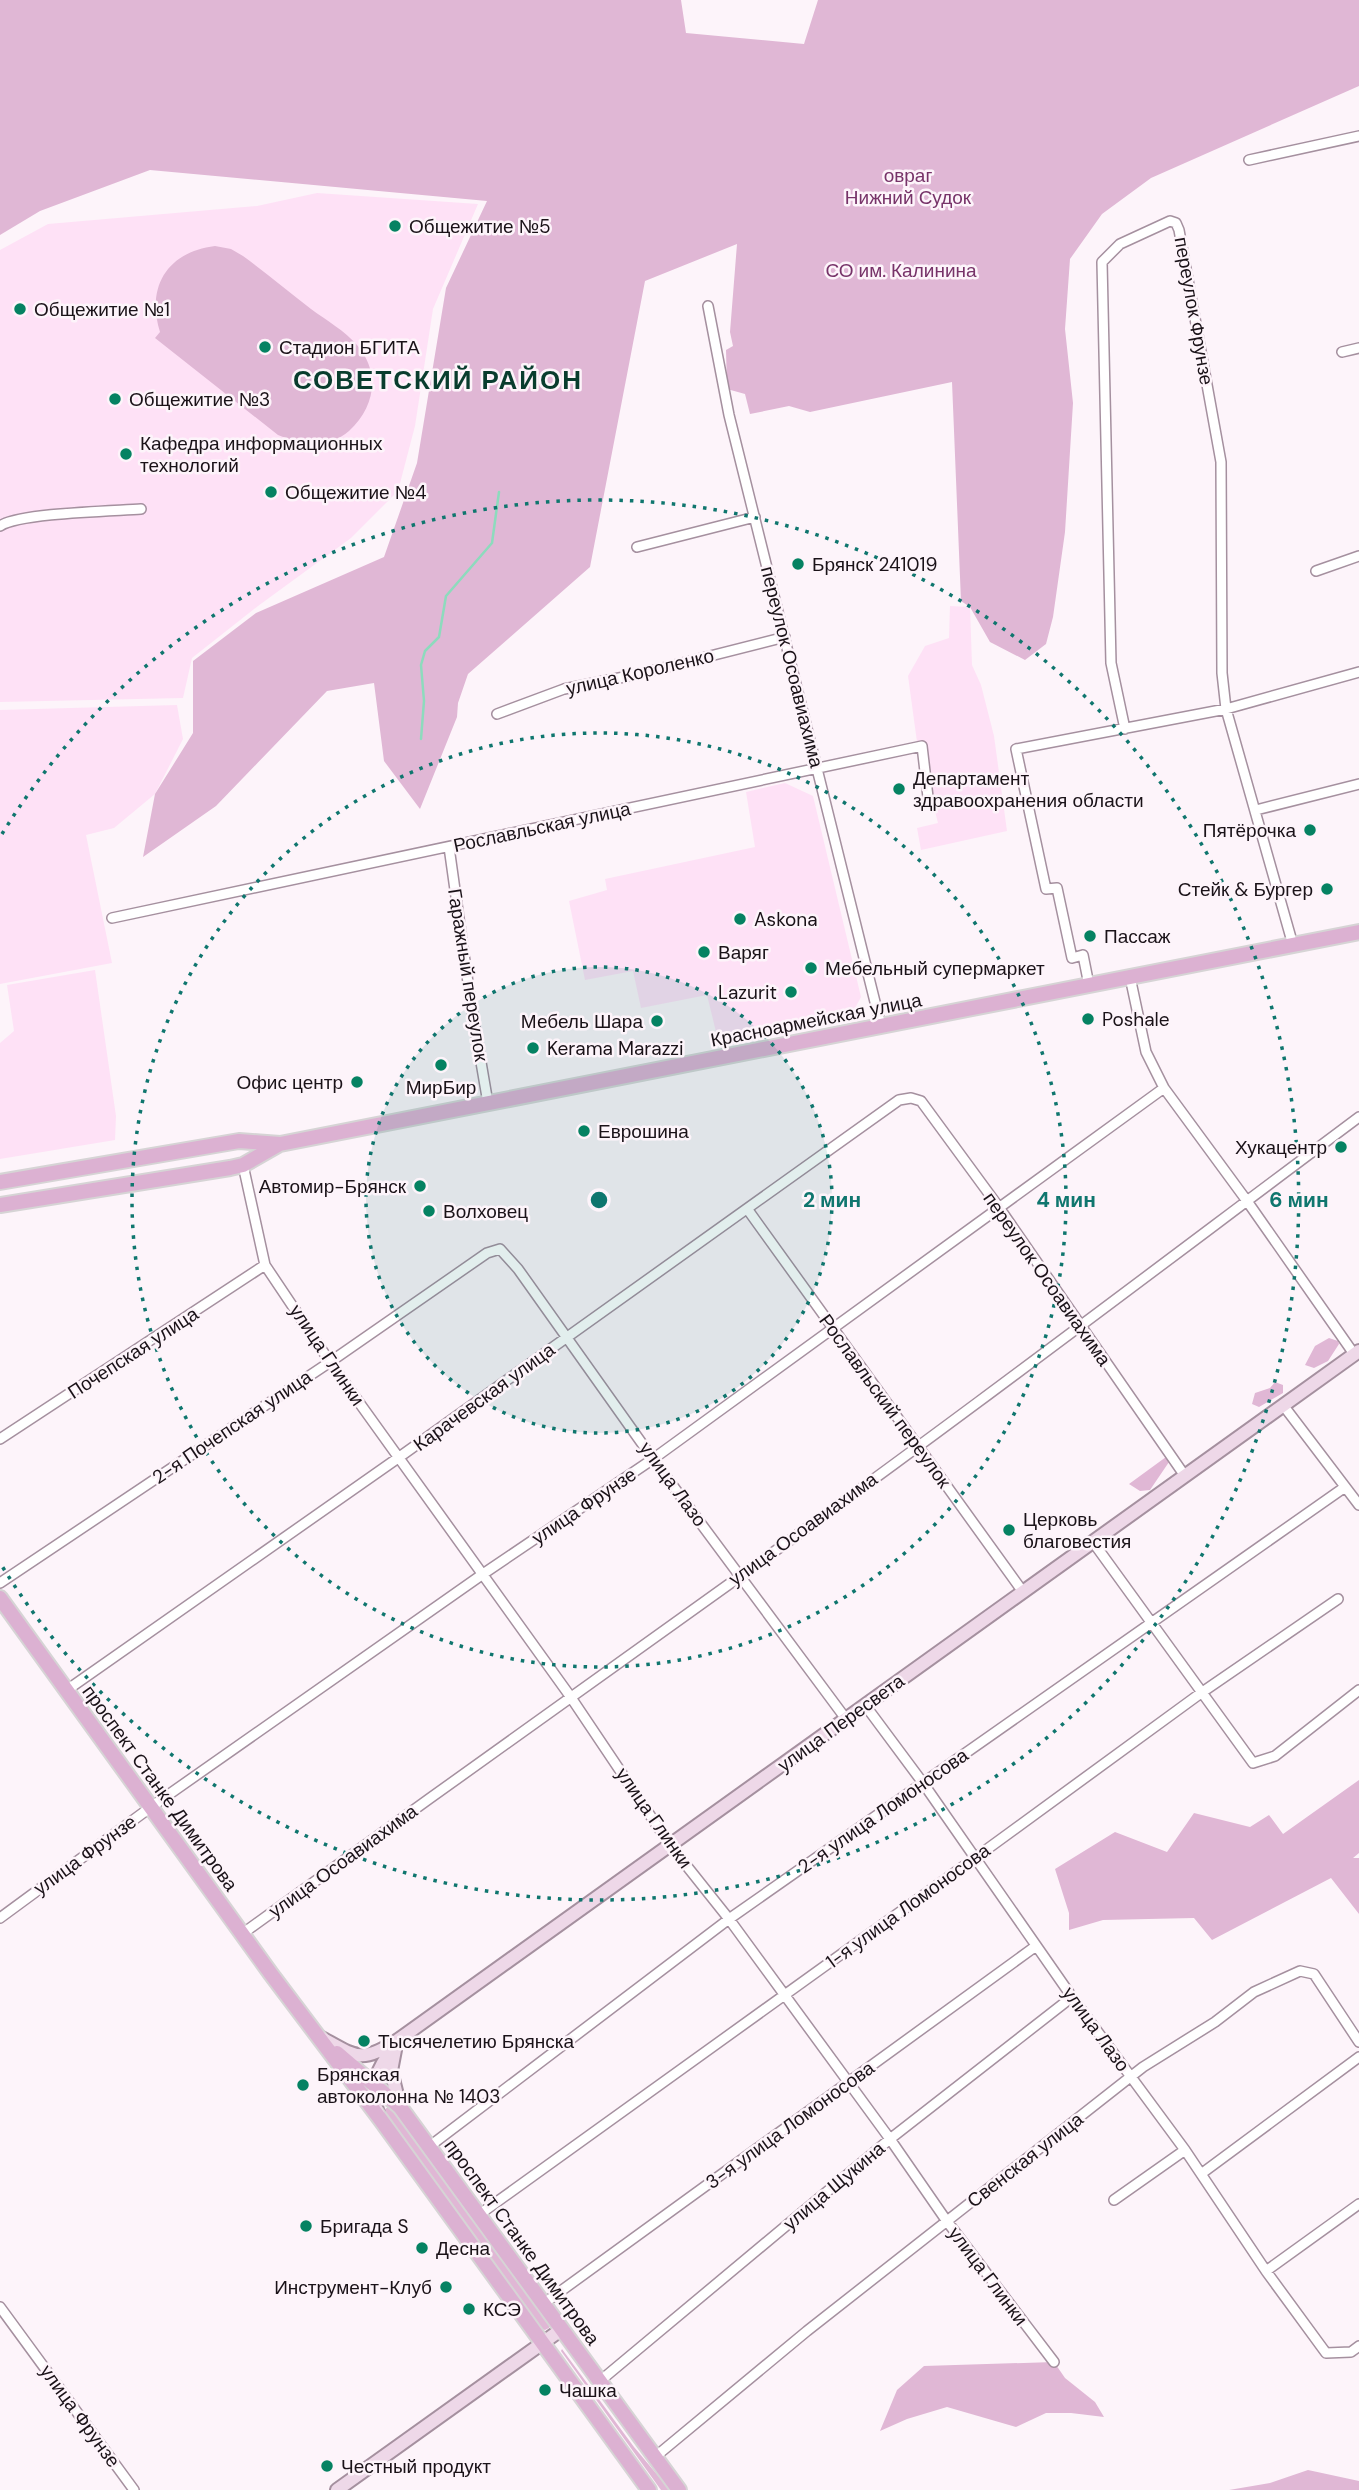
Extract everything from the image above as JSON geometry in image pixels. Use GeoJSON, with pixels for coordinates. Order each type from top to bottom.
{"type":"FeatureCollection","features":[{"type":"Feature","properties":{"kind":"main road","name":"Красноармейская улица"},"geometry":{"type":"LineString","coordinates":[[280,1144],[1359,932]]}},
{"type":"Feature","properties":{"kind":"main road"},"geometry":{"type":"LineString","coordinates":[[0,1182],[239,1141],[280,1144]]}},
{"type":"Feature","properties":{"kind":"main road"},"geometry":{"type":"LineString","coordinates":[[0,1205],[243,1165],[280,1144]]}},
{"type":"Feature","properties":{"kind":"main road","name":"улица Пересвета"},"geometry":{"type":"LineString","coordinates":[[314,2034],[358,2056],[376,2054],[398,2040],[1357,1352]]}},
{"type":"Feature","properties":{"kind":"main road","name":"проспект Станке Димитрова"},"geometry":{"type":"LineString","coordinates":[[0,1598],[314,2034],[381,2120],[649,2490]]}},
{"type":"Feature","properties":{"kind":"main road","name":"проспект Станке Димитрова"},"geometry":{"type":"LineString","coordinates":[[314,2034],[400,2107],[679,2490]]}},
{"type":"Feature","properties":{"kind":"main road"},"geometry":{"type":"LineString","coordinates":[[381,2120],[373,2094],[374,2084],[376,2075],[398,2040]]}},
{"type":"Feature","properties":{"kind":"main road"},"geometry":{"type":"LineString","coordinates":[[398,2040],[391,2071],[400,2107]]}},
{"type":"Feature","properties":{"kind":"main road"},"geometry":{"type":"LineString","coordinates":[[337,2490],[562,2329]]}},
{"type":"Feature","properties":{"kind":"street"},"geometry":{"type":"LineString","coordinates":[[1249,160],[1359,136]]}},
{"type":"Feature","properties":{"kind":"street","name":"переулок Фрунзе"},"geometry":{"type":"LineString","coordinates":[[1125,729],[1111,663],[1102,262],[1120,244],[1170,221],[1176,223],[1180,230],[1222,463],[1222,673],[1226,709],[1293,945]]}},
{"type":"Feature","properties":{"kind":"street","name":"переулок Осоавиахима"},"geometry":{"type":"LineString","coordinates":[[708,306],[729,415],[881,1026]]}},
{"type":"Feature","properties":{"kind":"street"},"geometry":{"type":"LineString","coordinates":[[1342,352],[1359,348]]}},
{"type":"Feature","properties":{"kind":"street"},"geometry":{"type":"LineString","coordinates":[[0,526],[6,522],[30,517],[141,509]]}},
{"type":"Feature","properties":{"kind":"street"},"geometry":{"type":"LineString","coordinates":[[637,547],[755,517]]}},
{"type":"Feature","properties":{"kind":"street"},"geometry":{"type":"LineString","coordinates":[[1316,571],[1359,556]]}},
{"type":"Feature","properties":{"kind":"street","name":"улица Короленко"},"geometry":{"type":"LineString","coordinates":[[497,714],[564,689],[639,674],[785,637]]}},
{"type":"Feature","properties":{"kind":"street"},"geometry":{"type":"LineString","coordinates":[[1088,985],[1083,955],[1072,958],[1058,888],[1046,889],[1016,749],[1226,709],[1359,673]]}},
{"type":"Feature","properties":{"kind":"street","name":"Рославльская улица"},"geometry":{"type":"LineString","coordinates":[[112,918],[922,746],[928,797]]}},
{"type":"Feature","properties":{"kind":"street"},"geometry":{"type":"LineString","coordinates":[[1256,810],[1359,784]]}},
{"type":"Feature","properties":{"kind":"street","name":"Гаражный переулок"},"geometry":{"type":"LineString","coordinates":[[449,847],[488,1103]]}},
{"type":"Feature","properties":{"kind":"street"},"geometry":{"type":"LineString","coordinates":[[1130,977],[1146,1052],[1164,1088],[1357,1352]]}},
{"type":"Feature","properties":{"kind":"street","name":"улица Фрунзе"},"geometry":{"type":"LineString","coordinates":[[0,1917],[151,1807],[653,1458],[1164,1088]]}},
{"type":"Feature","properties":{"kind":"street","name":"переулок Осоавиахима"},"geometry":{"type":"LineString","coordinates":[[899,1100],[911,1098],[921,1101],[998,1206],[1185,1476]]}},
{"type":"Feature","properties":{"kind":"street","name":"Карачевская улица"},"geometry":{"type":"LineString","coordinates":[[66,1690],[398,1458],[899,1100]]}},
{"type":"Feature","properties":{"kind":"street","name":"улица Осоавиахима"},"geometry":{"type":"LineString","coordinates":[[242,1934],[1081,1327],[1359,1117]]}},
{"type":"Feature","properties":{"kind":"street"},"geometry":{"type":"LineString","coordinates":[[243,1165],[265,1265]]}},
{"type":"Feature","properties":{"kind":"street","name":"Рославльский переулок"},"geometry":{"type":"LineString","coordinates":[[748,1210],[1023,1592]]}},
{"type":"Feature","properties":{"kind":"street","name":"улица Лазо"},"geometry":{"type":"LineString","coordinates":[[500,1249],[518,1269],[653,1458],[846,1719]]}},
{"type":"Feature","properties":{"kind":"street","name":"2-я Почепская улица"},"geometry":{"type":"LineString","coordinates":[[0,1583],[330,1362],[487,1253],[500,1249]]}},
{"type":"Feature","properties":{"kind":"street","name":"улица Глинки"},"geometry":{"type":"LineString","coordinates":[[265,1265],[330,1362],[570,1696],[670,1845],[729,1919],[946,2220],[1054,2362]]}},
{"type":"Feature","properties":{"kind":"street","name":"Почепская улица"},"geometry":{"type":"LineString","coordinates":[[0,1439],[265,1265]]}},
{"type":"Feature","properties":{"kind":"street"},"geometry":{"type":"LineString","coordinates":[[1283,1405],[1359,1505]]}},
{"type":"Feature","properties":{"kind":"street","name":"2-я улица Ломоносова"},"geometry":{"type":"LineString","coordinates":[[430,2146],[729,1919],[1346,1487]]}},
{"type":"Feature","properties":{"kind":"street"},"geometry":{"type":"LineString","coordinates":[[1093,1542],[1253,1763],[1275,1756],[1359,1690]]}},
{"type":"Feature","properties":{"kind":"street","name":"1-я улица Ломоносова"},"geometry":{"type":"LineString","coordinates":[[480,2214],[1201,1693],[1338,1599]]}},
{"type":"Feature","properties":{"kind":"street","name":"улица Лазо"},"geometry":{"type":"LineString","coordinates":[[865,1706],[923,1783],[1072,1997],[1185,2150],[1266,2271],[1326,2353],[1350,2352],[1359,2346]]}},
{"type":"Feature","properties":{"kind":"street","name":"3-я улица Ломоносова"},"geometry":{"type":"LineString","coordinates":[[543,2304],[1035,1945]]}},
{"type":"Feature","properties":{"kind":"street","name":"Свенская улица"},"geometry":{"type":"LineString","coordinates":[[655,2457],[807,2331],[1143,2067],[1215,2022],[1254,1992],[1300,1971],[1314,1974],[1359,2042]]}},
{"type":"Feature","properties":{"kind":"street","name":"улица Щукина"},"geometry":{"type":"LineString","coordinates":[[600,2381],[890,2139],[1072,1997]]}},
{"type":"Feature","properties":{"kind":"street"},"geometry":{"type":"LineString","coordinates":[[1201,2174],[1359,2057]]}},
{"type":"Feature","properties":{"kind":"street"},"geometry":{"type":"LineString","coordinates":[[1114,2200],[1185,2150]]}},
{"type":"Feature","properties":{"kind":"street"},"geometry":{"type":"LineString","coordinates":[[1266,2271],[1359,2204]]}},
{"type":"Feature","properties":{"kind":"street","name":"улица Фрунзе"},"geometry":{"type":"LineString","coordinates":[[0,2307],[134,2490]]}},
{"type":"Feature","properties":{"kind":"shaded area"},"geometry":{"type":"Polygon","coordinates":[[[317,193],[478,204],[433,309],[415,426],[398,491],[351,538],[192,658],[183,698],[0,702],[0,250],[48,224],[257,206],[317,193]]]}},
{"type":"Feature","properties":{"kind":"shaded area"},"geometry":{"type":"Polygon","coordinates":[[[950,606],[970,607],[972,665],[981,685],[994,736],[1007,831],[921,850],[917,828],[938,823],[917,742],[908,676],[925,646],[949,638],[950,606]]]}},
{"type":"Feature","properties":{"kind":"shaded area"},"geometry":{"type":"Polygon","coordinates":[[[177,705],[183,739],[155,794],[114,828],[86,835],[112,963],[0,984],[0,710],[177,705]]]}},
{"type":"Feature","properties":{"kind":"shaded area"},"geometry":{"type":"Polygon","coordinates":[[[785,783],[813,796],[861,997],[854,1010],[717,1036],[707,995],[641,1008],[633,971],[585,980],[569,901],[607,890],[605,879],[755,847],[746,792],[785,783]]]}},
{"type":"Feature","properties":{"kind":"shaded area"},"geometry":{"type":"Polygon","coordinates":[[[95,970],[116,1116],[115,1140],[0,1159],[0,1043],[14,1031],[7,985],[95,970]]]}},
{"type":"Feature","properties":{"kind":"green space","name":"овраг Нижний Судок"},"geometry":{"type":"Polygon","coordinates":[[[0,0],[681,0],[686,33],[804,44],[818,0],[1359,0],[1359,86],[1151,178],[1102,214],[1070,259],[1065,329],[1073,403],[1065,532],[1053,617],[1046,644],[1025,660],[990,642],[970,607],[961,601],[952,382],[810,412],[789,406],[750,414],[745,394],[727,389],[726,350],[733,346],[730,332],[737,244],[645,281],[590,567],[468,674],[458,703],[457,717],[420,809],[384,761],[374,683],[327,691],[216,806],[143,857],[155,794],[193,733],[193,661],[256,613],[384,557],[417,463],[446,288],[487,201],[150,170],[40,211],[0,235],[0,0]]]}},
{"type":"Feature","properties":{"kind":"green space"},"geometry":{"type":"Polygon","coordinates":[[[215,246],[231,249],[243,256],[347,335],[365,356],[372,378],[369,401],[358,422],[341,437],[315,443],[278,435],[155,338],[160,332],[156,300],[164,274],[184,256],[215,246]]]}},
{"type":"Feature","properties":{"kind":"green space"},"geometry":{"type":"Polygon","coordinates":[[[1329,1338],[1339,1344],[1328,1361],[1314,1368],[1305,1365],[1315,1346],[1329,1338]]]}},
{"type":"Feature","properties":{"kind":"green space"},"geometry":{"type":"Polygon","coordinates":[[[1275,1382],[1283,1385],[1283,1393],[1259,1407],[1252,1404],[1255,1393],[1270,1388],[1275,1382]]]}},
{"type":"Feature","properties":{"kind":"green space"},"geometry":{"type":"Polygon","coordinates":[[[1166,1457],[1169,1462],[1150,1490],[1140,1491],[1129,1484],[1166,1457]]]}},
{"type":"Feature","properties":{"kind":"green space"},"geometry":{"type":"Polygon","coordinates":[[[1359,1780],[1359,1853],[1353,1858],[1359,1858],[1359,1914],[1331,1878],[1212,1940],[1194,1918],[1103,1920],[1069,1930],[1069,1913],[1055,1869],[1115,1832],[1167,1852],[1194,1813],[1250,1827],[1269,1815],[1283,1834],[1359,1780]]]}},
{"type":"Feature","properties":{"kind":"green space"},"geometry":{"type":"Polygon","coordinates":[[[388,2107],[392,2108],[549,2324],[549,2328],[542,2329],[384,2114],[388,2107]]]}},
{"type":"Feature","properties":{"kind":"green space"},"geometry":{"type":"Polygon","coordinates":[[[562,2349],[634,2447],[670,2490],[661,2490],[562,2349]]]}},
{"type":"Feature","properties":{"kind":"green space"},"geometry":{"type":"Polygon","coordinates":[[[1054,2362],[1065,2378],[1095,2402],[1104,2417],[1046,2413],[1016,2427],[947,2407],[907,2419],[880,2431],[897,2390],[924,2366],[1054,2362]]]}},
{"type":"Feature","properties":{"kind":"green space"},"geometry":{"type":"Polygon","coordinates":[[[1308,2470],[1359,2481],[1359,2490],[1229,2490],[1270,2483],[1308,2470]]]}},
{"type":"Feature","properties":{"kind":"waterway"},"geometry":{"type":"LineString","coordinates":[[421,739],[424,701],[421,665],[425,651],[439,637],[446,596],[492,543],[499,492]]}},
{"type":"Feature","properties":{"kind":"place","name":"Общежитие №5"},"geometry":{"type":"Point","coordinates":[395,226]}},
{"type":"Feature","properties":{"kind":"place","name":"Общежитие №1"},"geometry":{"type":"Point","coordinates":[20,309]}},
{"type":"Feature","properties":{"kind":"place","name":"Стадион БГИТА"},"geometry":{"type":"Point","coordinates":[265,347]}},
{"type":"Feature","properties":{"kind":"place","name":"Общежитие №3"},"geometry":{"type":"Point","coordinates":[115,399]}},
{"type":"Feature","properties":{"kind":"place","name":"Кафедра информационных технологий"},"geometry":{"type":"Point","coordinates":[126,454]}},
{"type":"Feature","properties":{"kind":"place","name":"Общежитие №4"},"geometry":{"type":"Point","coordinates":[271,492]}},
{"type":"Feature","properties":{"kind":"place","name":"Брянск 241019"},"geometry":{"type":"Point","coordinates":[798,564]}},
{"type":"Feature","properties":{"kind":"place","name":"Департамент здравоохранения области"},"geometry":{"type":"Point","coordinates":[899,789]}},
{"type":"Feature","properties":{"kind":"place","name":"Пятёрочка"},"geometry":{"type":"Point","coordinates":[1310,830]}},
{"type":"Feature","properties":{"kind":"place","name":"Стейк & Бургер"},"geometry":{"type":"Point","coordinates":[1327,889]}},
{"type":"Feature","properties":{"kind":"place","name":"Askona"},"geometry":{"type":"Point","coordinates":[740,919]}},
{"type":"Feature","properties":{"kind":"place","name":"Пассаж"},"geometry":{"type":"Point","coordinates":[1090,936]}},
{"type":"Feature","properties":{"kind":"place","name":"Варяг"},"geometry":{"type":"Point","coordinates":[704,952]}},
{"type":"Feature","properties":{"kind":"place","name":"Мебельный супермаркет"},"geometry":{"type":"Point","coordinates":[811,968]}},
{"type":"Feature","properties":{"kind":"place","name":"Lazurit"},"geometry":{"type":"Point","coordinates":[791,992]}},
{"type":"Feature","properties":{"kind":"place","name":"Poshale"},"geometry":{"type":"Point","coordinates":[1088,1019]}},
{"type":"Feature","properties":{"kind":"place","name":"Мебель Шара"},"geometry":{"type":"Point","coordinates":[657,1021]}},
{"type":"Feature","properties":{"kind":"place","name":"Kerama Marazzi"},"geometry":{"type":"Point","coordinates":[533,1048]}},
{"type":"Feature","properties":{"kind":"place","name":"МирБир"},"geometry":{"type":"Point","coordinates":[441,1065]}},
{"type":"Feature","properties":{"kind":"place","name":"Офис центр"},"geometry":{"type":"Point","coordinates":[357,1082]}},
{"type":"Feature","properties":{"kind":"place","name":"Еврошина"},"geometry":{"type":"Point","coordinates":[584,1131]}},
{"type":"Feature","properties":{"kind":"place","name":"Хукацентр"},"geometry":{"type":"Point","coordinates":[1341,1147]}},
{"type":"Feature","properties":{"kind":"place","name":"Автомир-Брянск"},"geometry":{"type":"Point","coordinates":[420,1186]}},
{"type":"Feature","properties":{"kind":"place","name":"Волховец"},"geometry":{"type":"Point","coordinates":[429,1211]}},
{"type":"Feature","properties":{"kind":"place","name":"Церковь благовестия"},"geometry":{"type":"Point","coordinates":[1009,1530]}},
{"type":"Feature","properties":{"kind":"place","name":"Тысячелетию Брянска"},"geometry":{"type":"Point","coordinates":[364,2041]}},
{"type":"Feature","properties":{"kind":"place","name":"Брянская автоколонна № 1403"},"geometry":{"type":"Point","coordinates":[303,2085]}},
{"type":"Feature","properties":{"kind":"place","name":"Бригада S"},"geometry":{"type":"Point","coordinates":[306,2226]}},
{"type":"Feature","properties":{"kind":"place","name":"Десна"},"geometry":{"type":"Point","coordinates":[422,2248]}},
{"type":"Feature","properties":{"kind":"place","name":"Инструмент-Клуб"},"geometry":{"type":"Point","coordinates":[446,2287]}},
{"type":"Feature","properties":{"kind":"place","name":"КСЭ"},"geometry":{"type":"Point","coordinates":[469,2309]}},
{"type":"Feature","properties":{"kind":"place","name":"Чашка"},"geometry":{"type":"Point","coordinates":[545,2390]}},
{"type":"Feature","properties":{"kind":"place","name":"Честный продукт"},"geometry":{"type":"Point","coordinates":[327,2466]}},
{"type":"Feature","properties":{"kind":"district","name":"СОВЕТСКИЙ РАЙОН"},"geometry":{"type":"Point","coordinates":[438,380]}},
{"type":"Feature","properties":{"kind":"park label","name":"СО им. Калинина"},"geometry":{"type":"Point","coordinates":[901,270]}}]}
